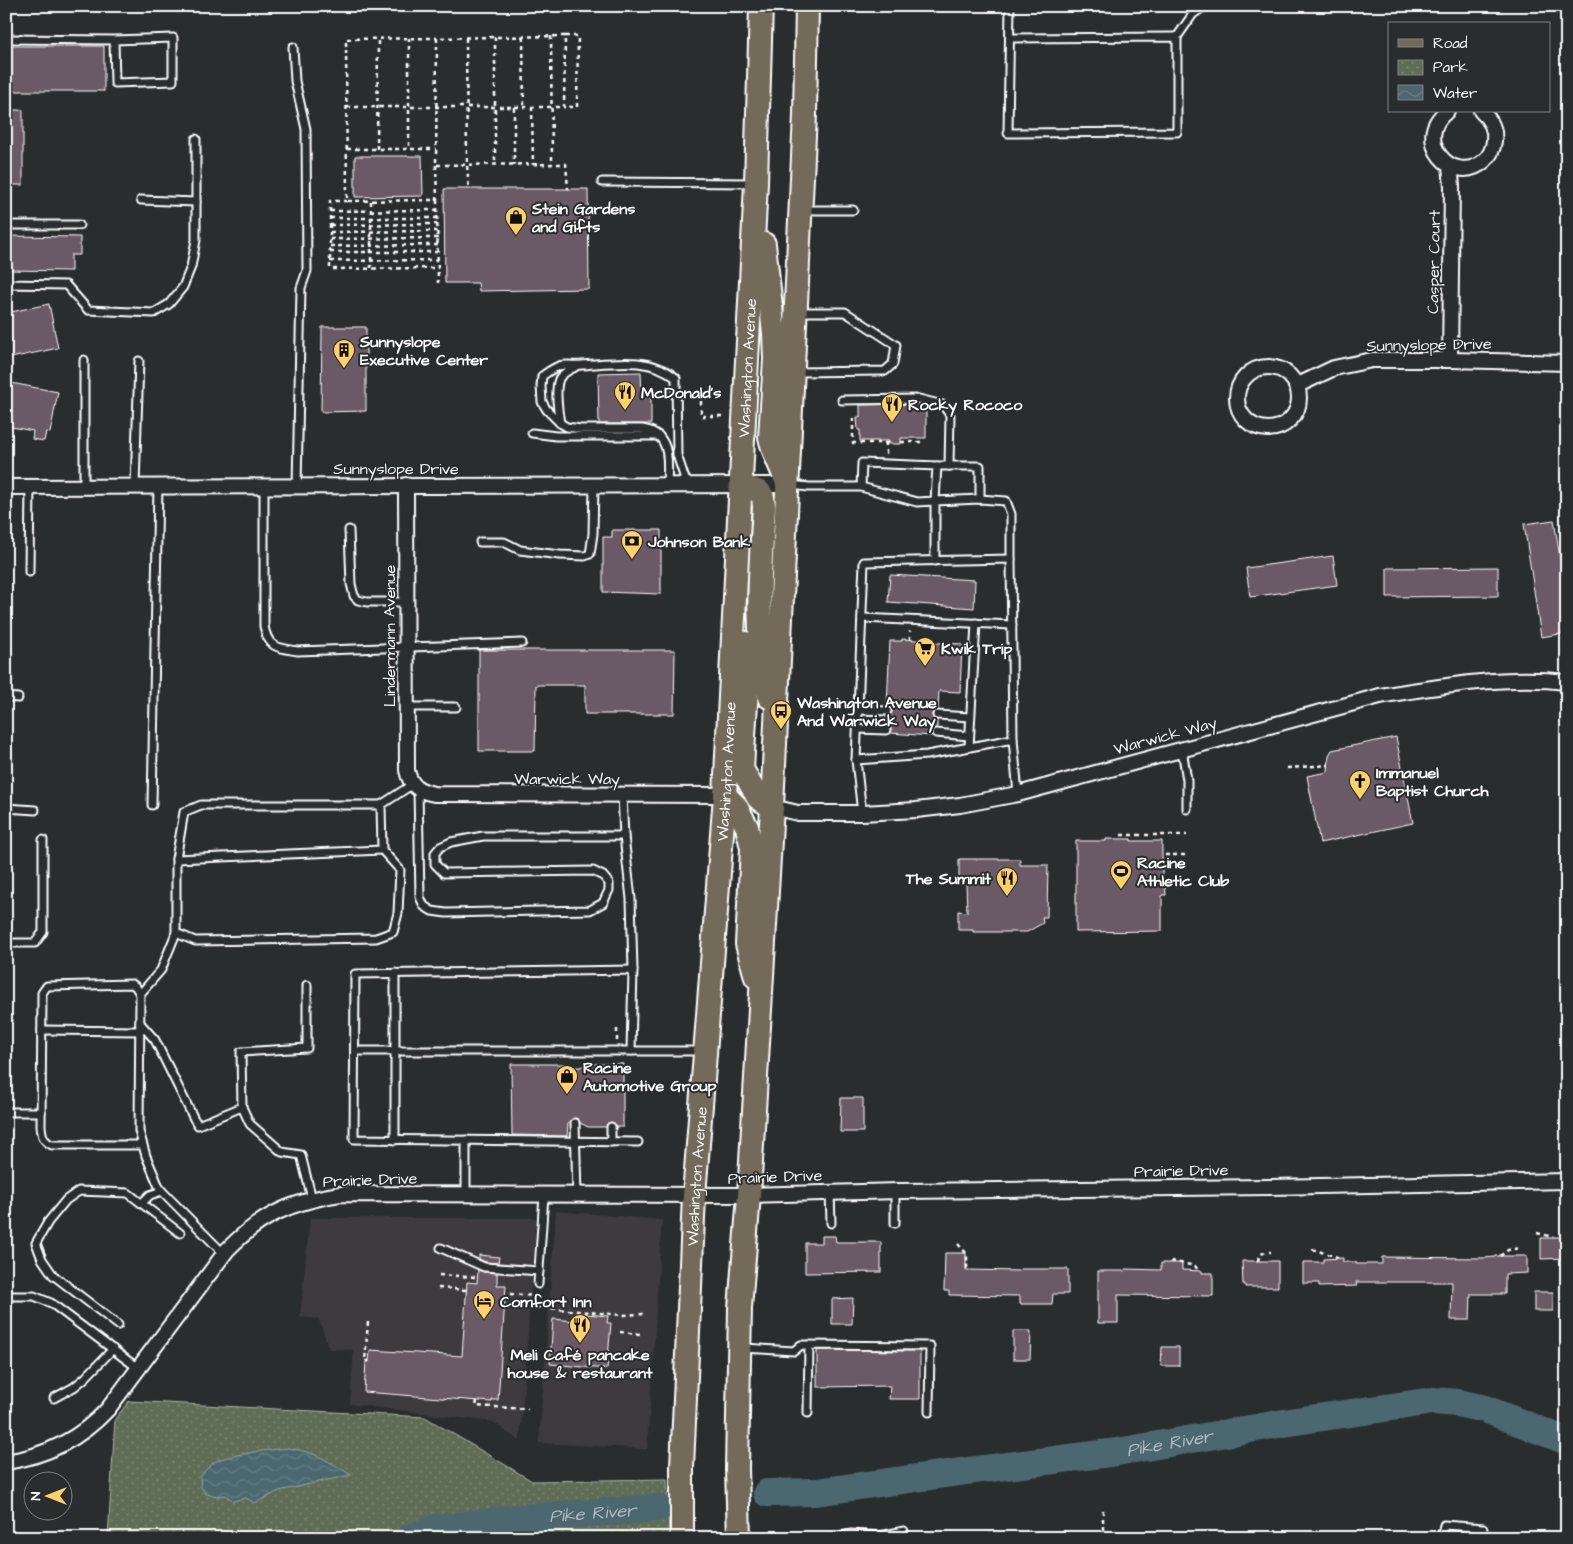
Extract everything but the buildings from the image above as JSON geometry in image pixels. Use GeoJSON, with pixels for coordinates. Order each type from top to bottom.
{"type":"FeatureCollection","features":[{"type":"Feature","properties":{"kind":"main road","name":"Washington Avenue"},"geometry":{"type":"LineString","coordinates":[[684,1532],[682,1467],[694,1196],[725,795],[756,183],[761,6]]}},
{"type":"Feature","properties":{"kind":"main road"},"geometry":{"type":"LineString","coordinates":[[739,1538],[737,1469],[740,1308],[749,1196],[772,807],[805,115],[807,6]]}},
{"type":"Feature","properties":{"kind":"main road"},"geometry":{"type":"LineString","coordinates":[[756,183],[774,334],[775,382],[770,437],[772,449],[781,465],[787,485]]}},
{"type":"Feature","properties":{"kind":"main road"},"geometry":{"type":"LineString","coordinates":[[741,485],[760,492],[763,497],[764,507],[758,596],[759,620],[763,673],[776,726]]}},
{"type":"Feature","properties":{"kind":"main road"},"geometry":{"type":"LineString","coordinates":[[734,621],[745,638],[748,671],[742,769],[758,798],[772,807]]}},
{"type":"Feature","properties":{"kind":"main road"},"geometry":{"type":"LineString","coordinates":[[725,795],[736,806],[747,827],[752,848],[747,944],[761,995]]}},
{"type":"Feature","properties":{"kind":"street"},"geometry":{"type":"LineString","coordinates":[[1446,112],[1436,123],[1433,143],[1436,152],[1442,160],[1450,166],[1460,168],[1471,168],[1481,163],[1489,156],[1494,146],[1493,125],[1482,112]]}},
{"type":"Feature","properties":{"kind":"street","name":"Casper Court"},"geometry":{"type":"LineString","coordinates":[[1450,166],[1452,186],[1450,360]]}},
{"type":"Feature","properties":{"kind":"street","name":"Sunnyslope Drive"},"geometry":{"type":"LineString","coordinates":[[1296,386],[1334,368],[1372,360],[1567,363]]}},
{"type":"Feature","properties":{"kind":"street"},"geometry":{"type":"LineString","coordinates":[[1271,367],[1282,370],[1296,386],[1298,405],[1295,414],[1288,422],[1271,430],[1252,426],[1244,420],[1236,400],[1242,380],[1250,372],[1260,368],[1271,367]]}},
{"type":"Feature","properties":{"kind":"street","name":"Lindermann Avenue"},"geometry":{"type":"LineString","coordinates":[[406,485],[407,770],[409,778],[415,787]]}},
{"type":"Feature","properties":{"kind":"street","name":"Sunnyslope Drive"},"geometry":{"type":"LineString","coordinates":[[6,487],[787,485]]}},
{"type":"Feature","properties":{"kind":"street","name":"Warwick Way"},"geometry":{"type":"LineString","coordinates":[[772,807],[798,812],[862,813],[960,805],[1018,794],[1380,696],[1508,679],[1543,679],[1567,682]]}},
{"type":"Feature","properties":{"kind":"street","name":"Warwick Way"},"geometry":{"type":"LineString","coordinates":[[415,787],[423,792],[434,794],[725,795]]}},
{"type":"Feature","properties":{"kind":"street","name":"Prairie Drive"},"geometry":{"type":"LineString","coordinates":[[6,1462],[27,1459],[53,1450],[77,1437],[99,1420],[224,1254],[237,1240],[260,1222],[285,1208],[312,1199],[340,1194],[749,1196],[830,1192],[1278,1187],[1567,1181]]}},
{"type":"Feature","properties":{"kind":"lane"},"geometry":{"type":"LineString","coordinates":[[600,6],[637,6]]}},
{"type":"Feature","properties":{"kind":"lane"},"geometry":{"type":"LineString","coordinates":[[1010,6],[1008,133],[1177,132],[1177,38],[1193,14],[1206,6]]}},
{"type":"Feature","properties":{"kind":"lane"},"geometry":{"type":"LineString","coordinates":[[6,39],[114,40],[173,38],[173,81],[115,83],[114,40]]}},
{"type":"Feature","properties":{"kind":"lane"},"geometry":{"type":"LineString","coordinates":[[1010,38],[1177,38]]}},
{"type":"Feature","properties":{"kind":"lane"},"geometry":{"type":"LineString","coordinates":[[294,47],[295,81],[306,129],[307,271],[301,288],[297,486]]}},
{"type":"Feature","properties":{"kind":"lane"},"geometry":{"type":"LineString","coordinates":[[6,284],[66,285],[88,310],[154,313],[169,304],[183,287],[191,267],[196,240],[196,139]]}},
{"type":"Feature","properties":{"kind":"lane"},"geometry":{"type":"LineString","coordinates":[[602,182],[756,183]]}},
{"type":"Feature","properties":{"kind":"lane"},"geometry":{"type":"LineString","coordinates":[[141,200],[196,202]]}},
{"type":"Feature","properties":{"kind":"lane"},"geometry":{"type":"LineString","coordinates":[[800,210],[853,210]]}},
{"type":"Feature","properties":{"kind":"lane"},"geometry":{"type":"LineString","coordinates":[[6,225],[79,225]]}},
{"type":"Feature","properties":{"kind":"lane"},"geometry":{"type":"LineString","coordinates":[[792,372],[885,371],[893,364],[896,345],[845,312],[795,312]]}},
{"type":"Feature","properties":{"kind":"lane"},"geometry":{"type":"LineString","coordinates":[[84,360],[84,487]]}},
{"type":"Feature","properties":{"kind":"lane"},"geometry":{"type":"LineString","coordinates":[[136,487],[139,361]]}},
{"type":"Feature","properties":{"kind":"lane"},"geometry":{"type":"LineString","coordinates":[[667,485],[668,455],[665,445],[659,436],[650,430],[642,429],[567,427],[547,410],[542,402],[542,376],[560,366],[642,363],[655,365],[669,372],[676,378],[677,455],[687,485]]}},
{"type":"Feature","properties":{"kind":"lane"},"geometry":{"type":"LineString","coordinates":[[560,423],[558,412],[559,378],[578,366]]}},
{"type":"Feature","properties":{"kind":"lane"},"geometry":{"type":"LineString","coordinates":[[842,400],[919,400],[943,405],[950,415],[949,466]]}},
{"type":"Feature","properties":{"kind":"lane"},"geometry":{"type":"LineString","coordinates":[[532,433],[556,436],[659,436]]}},
{"type":"Feature","properties":{"kind":"lane"},"geometry":{"type":"LineString","coordinates":[[861,487],[862,463],[980,466],[980,499]]}},
{"type":"Feature","properties":{"kind":"lane"},"geometry":{"type":"LineString","coordinates":[[935,561],[937,466]]}},
{"type":"Feature","properties":{"kind":"lane"},"geometry":{"type":"LineString","coordinates":[[480,542],[504,542],[520,550],[586,556],[590,554],[593,534],[594,485]]}},
{"type":"Feature","properties":{"kind":"lane"},"geometry":{"type":"LineString","coordinates":[[787,485],[861,487],[917,502],[980,499],[1006,501],[1012,514],[1013,739],[1018,794]]}},
{"type":"Feature","properties":{"kind":"lane"},"geometry":{"type":"LineString","coordinates":[[152,805],[158,486]]}},
{"type":"Feature","properties":{"kind":"lane"},"geometry":{"type":"LineString","coordinates":[[264,486],[264,626],[266,637],[276,648],[298,651],[522,643]]}},
{"type":"Feature","properties":{"kind":"lane"},"geometry":{"type":"LineString","coordinates":[[28,572],[30,487]]}},
{"type":"Feature","properties":{"kind":"lane"},"geometry":{"type":"LineString","coordinates":[[349,530],[351,584],[354,596],[358,600],[367,602],[406,602]]}},
{"type":"Feature","properties":{"kind":"lane"},"geometry":{"type":"LineString","coordinates":[[862,813],[856,760],[864,562],[1011,559]]}},
{"type":"Feature","properties":{"kind":"lane"},"geometry":{"type":"LineString","coordinates":[[862,618],[1012,625]]}},
{"type":"Feature","properties":{"kind":"lane"},"geometry":{"type":"LineString","coordinates":[[969,747],[976,624]]}},
{"type":"Feature","properties":{"kind":"lane"},"geometry":{"type":"LineString","coordinates":[[6,697],[18,698]]}},
{"type":"Feature","properties":{"kind":"lane"},"geometry":{"type":"LineString","coordinates":[[407,708],[456,707]]}},
{"type":"Feature","properties":{"kind":"lane"},"geometry":{"type":"LineString","coordinates":[[858,710],[887,712]]}},
{"type":"Feature","properties":{"kind":"lane"},"geometry":{"type":"LineString","coordinates":[[937,715],[970,717]]}},
{"type":"Feature","properties":{"kind":"lane"},"geometry":{"type":"LineString","coordinates":[[858,729],[886,730]]}},
{"type":"Feature","properties":{"kind":"lane"},"geometry":{"type":"LineString","coordinates":[[936,733],[969,736]]}},
{"type":"Feature","properties":{"kind":"lane"},"geometry":{"type":"LineString","coordinates":[[856,760],[927,755],[1013,739]]}},
{"type":"Feature","properties":{"kind":"lane"},"geometry":{"type":"LineString","coordinates":[[1182,749],[1187,780],[1187,809]]}},
{"type":"Feature","properties":{"kind":"lane"},"geometry":{"type":"LineString","coordinates":[[140,994],[161,970],[176,933],[176,859],[184,812],[201,805],[381,805],[415,787],[420,897],[424,906],[432,911],[446,914],[590,910],[603,903],[609,890],[609,883],[603,876],[593,871],[444,873],[436,864],[436,853],[440,847],[451,842],[483,836],[624,836]]}},
{"type":"Feature","properties":{"kind":"lane"},"geometry":{"type":"LineString","coordinates":[[622,796],[631,899],[633,970],[631,1051]]}},
{"type":"Feature","properties":{"kind":"lane"},"geometry":{"type":"LineString","coordinates":[[176,933],[195,941],[376,938],[393,932],[398,912],[400,870],[382,850],[381,805]]}},
{"type":"Feature","properties":{"kind":"lane"},"geometry":{"type":"LineString","coordinates":[[6,808],[35,810]]}},
{"type":"Feature","properties":{"kind":"lane"},"geometry":{"type":"LineString","coordinates":[[6,943],[35,943],[43,932],[43,840]]}},
{"type":"Feature","properties":{"kind":"lane"},"geometry":{"type":"LineString","coordinates":[[176,859],[382,850]]}},
{"type":"Feature","properties":{"kind":"lane"},"geometry":{"type":"LineString","coordinates":[[633,970],[354,974],[354,1139],[466,1140],[518,1138],[638,1142]]}},
{"type":"Feature","properties":{"kind":"lane"},"geometry":{"type":"LineString","coordinates":[[395,972],[395,1140]]}},
{"type":"Feature","properties":{"kind":"lane"},"geometry":{"type":"LineString","coordinates":[[142,1145],[52,1145],[46,1142],[42,1136],[42,992],[47,986],[132,984],[136,987],[140,994],[139,1131],[142,1145],[152,1172],[162,1191],[224,1254]]}},
{"type":"Feature","properties":{"kind":"lane"},"geometry":{"type":"LineString","coordinates":[[307,986],[307,1048],[241,1052],[242,1106],[250,1124],[282,1152],[301,1155],[312,1199]]}},
{"type":"Feature","properties":{"kind":"lane"},"geometry":{"type":"LineString","coordinates":[[140,1023],[155,1040],[198,1125],[242,1106]]}},
{"type":"Feature","properties":{"kind":"lane"},"geometry":{"type":"LineString","coordinates":[[42,1030],[140,1031]]}},
{"type":"Feature","properties":{"kind":"lane"},"geometry":{"type":"LineString","coordinates":[[355,1051],[705,1051]]}},
{"type":"Feature","properties":{"kind":"lane"},"geometry":{"type":"LineString","coordinates":[[6,1112],[41,1112]]}},
{"type":"Feature","properties":{"kind":"lane"},"geometry":{"type":"LineString","coordinates":[[575,1123],[577,1195]]}},
{"type":"Feature","properties":{"kind":"lane"},"geometry":{"type":"LineString","coordinates":[[611,1127],[612,1142]]}},
{"type":"Feature","properties":{"kind":"lane"},"geometry":{"type":"LineString","coordinates":[[466,1140],[466,1195]]}},
{"type":"Feature","properties":{"kind":"lane"},"geometry":{"type":"LineString","coordinates":[[142,1204],[150,1194],[162,1191]]}},
{"type":"Feature","properties":{"kind":"lane"},"geometry":{"type":"LineString","coordinates":[[896,1191],[896,1223]]}},
{"type":"Feature","properties":{"kind":"lane"},"geometry":{"type":"LineString","coordinates":[[118,1325],[53,1275],[42,1259],[36,1243],[48,1222],[66,1200],[79,1192],[128,1193],[180,1233]]}},
{"type":"Feature","properties":{"kind":"lane"},"geometry":{"type":"LineString","coordinates":[[830,1192],[831,1223]]}},
{"type":"Feature","properties":{"kind":"lane"},"geometry":{"type":"LineString","coordinates":[[538,1284],[544,1195]]}},
{"type":"Feature","properties":{"kind":"lane"},"geometry":{"type":"LineString","coordinates":[[441,1248],[484,1267],[538,1271]]}},
{"type":"Feature","properties":{"kind":"lane"},"geometry":{"type":"LineString","coordinates":[[6,1296],[34,1296],[51,1303],[139,1369]]}},
{"type":"Feature","properties":{"kind":"lane"},"geometry":{"type":"LineString","coordinates":[[740,1348],[794,1351],[801,1345],[930,1346],[929,1412]]}},
{"type":"Feature","properties":{"kind":"lane"},"geometry":{"type":"LineString","coordinates":[[808,1413],[809,1345]]}},
{"type":"Feature","properties":{"kind":"lane"},"geometry":{"type":"LineString","coordinates":[[54,1398],[86,1378],[112,1349]]}},
{"type":"Feature","properties":{"kind":"lane"},"geometry":{"type":"LineString","coordinates":[[1441,1538],[1444,1525],[1483,1528],[1482,1538]]}},
{"type":"Feature","properties":{"kind":"lane"},"geometry":{"type":"LineString","coordinates":[[831,1538],[851,1534],[880,1536],[904,1531]]}},
{"type":"Feature","properties":{"kind":"path"},"geometry":{"type":"LineString","coordinates":[[551,36],[552,164]]}},
{"type":"Feature","properties":{"kind":"path"},"geometry":{"type":"LineString","coordinates":[[564,107],[565,36]]}},
{"type":"Feature","properties":{"kind":"path"},"geometry":{"type":"LineString","coordinates":[[346,107],[578,107],[578,36],[346,39],[346,107],[347,201]]}},
{"type":"Feature","properties":{"kind":"path"},"geometry":{"type":"LineString","coordinates":[[495,37],[495,165]]}},
{"type":"Feature","properties":{"kind":"path"},"geometry":{"type":"LineString","coordinates":[[522,37],[524,107]]}},
{"type":"Feature","properties":{"kind":"path"},"geometry":{"type":"LineString","coordinates":[[409,38],[409,149]]}},
{"type":"Feature","properties":{"kind":"path"},"geometry":{"type":"LineString","coordinates":[[437,38],[436,165],[438,283]]}},
{"type":"Feature","properties":{"kind":"path"},"geometry":{"type":"LineString","coordinates":[[466,38],[467,165],[469,189]]}},
{"type":"Feature","properties":{"kind":"path"},"geometry":{"type":"LineString","coordinates":[[378,39],[378,149]]}},
{"type":"Feature","properties":{"kind":"path"},"geometry":{"type":"LineString","coordinates":[[514,107],[514,165]]}},
{"type":"Feature","properties":{"kind":"path"},"geometry":{"type":"LineString","coordinates":[[532,107],[533,165]]}},
{"type":"Feature","properties":{"kind":"path"},"geometry":{"type":"LineString","coordinates":[[347,149],[436,149]]}},
{"type":"Feature","properties":{"kind":"path"},"geometry":{"type":"LineString","coordinates":[[436,165],[566,164],[568,189]]}},
{"type":"Feature","properties":{"kind":"path"},"geometry":{"type":"LineString","coordinates":[[437,200],[330,201],[330,269],[438,268]]}},
{"type":"Feature","properties":{"kind":"path"},"geometry":{"type":"LineString","coordinates":[[371,201],[371,268]]}},
{"type":"Feature","properties":{"kind":"path"},"geometry":{"type":"LineString","coordinates":[[330,211],[437,210]]}},
{"type":"Feature","properties":{"kind":"path"},"geometry":{"type":"LineString","coordinates":[[330,218],[437,218]]}},
{"type":"Feature","properties":{"kind":"path"},"geometry":{"type":"LineString","coordinates":[[330,225],[437,224]]}},
{"type":"Feature","properties":{"kind":"path"},"geometry":{"type":"LineString","coordinates":[[330,232],[437,231]]}},
{"type":"Feature","properties":{"kind":"path"},"geometry":{"type":"LineString","coordinates":[[330,239],[438,238]]}},
{"type":"Feature","properties":{"kind":"path"},"geometry":{"type":"LineString","coordinates":[[330,246],[438,245]]}},
{"type":"Feature","properties":{"kind":"path"},"geometry":{"type":"LineString","coordinates":[[330,252],[437,252]]}},
{"type":"Feature","properties":{"kind":"path"},"geometry":{"type":"LineString","coordinates":[[330,261],[438,260]]}},
{"type":"Feature","properties":{"kind":"path"},"geometry":{"type":"LineString","coordinates":[[701,401],[701,416],[727,416]]}},
{"type":"Feature","properties":{"kind":"path"},"geometry":{"type":"LineString","coordinates":[[854,418],[854,443],[889,443]]}},
{"type":"Feature","properties":{"kind":"path"},"geometry":{"type":"LineString","coordinates":[[901,442],[925,442]]}},
{"type":"Feature","properties":{"kind":"path"},"geometry":{"type":"LineString","coordinates":[[1287,768],[1329,765]]}},
{"type":"Feature","properties":{"kind":"path"},"geometry":{"type":"LineString","coordinates":[[1121,835],[1187,835]]}},
{"type":"Feature","properties":{"kind":"path"},"geometry":{"type":"LineString","coordinates":[[1165,855],[1187,855]]}},
{"type":"Feature","properties":{"kind":"path"},"geometry":{"type":"LineString","coordinates":[[1166,885],[1187,885]]}},
{"type":"Feature","properties":{"kind":"path"},"geometry":{"type":"LineString","coordinates":[[617,1029],[617,1043]]}},
{"type":"Feature","properties":{"kind":"path"},"geometry":{"type":"LineString","coordinates":[[1537,1234],[1553,1237]]}},
{"type":"Feature","properties":{"kind":"path"},"geometry":{"type":"LineString","coordinates":[[958,1244],[967,1254],[967,1268],[970,1270]]}},
{"type":"Feature","properties":{"kind":"path"},"geometry":{"type":"LineString","coordinates":[[1500,1256],[1508,1250],[1519,1248]]}},
{"type":"Feature","properties":{"kind":"path"},"geometry":{"type":"LineString","coordinates":[[1312,1249],[1338,1258]]}},
{"type":"Feature","properties":{"kind":"path"},"geometry":{"type":"LineString","coordinates":[[1258,1261],[1261,1254],[1271,1252]]}},
{"type":"Feature","properties":{"kind":"path"},"geometry":{"type":"LineString","coordinates":[[1171,1261],[1196,1266],[1199,1270]]}},
{"type":"Feature","properties":{"kind":"path"},"geometry":{"type":"LineString","coordinates":[[439,1274],[463,1276]]}},
{"type":"Feature","properties":{"kind":"path"},"geometry":{"type":"LineString","coordinates":[[438,1288],[467,1290]]}},
{"type":"Feature","properties":{"kind":"path"},"geometry":{"type":"LineString","coordinates":[[510,1294],[537,1296]]}},
{"type":"Feature","properties":{"kind":"path"},"geometry":{"type":"LineString","coordinates":[[536,1307],[584,1313],[643,1314]]}},
{"type":"Feature","properties":{"kind":"path"},"geometry":{"type":"LineString","coordinates":[[368,1322],[365,1361],[369,1361]]}},
{"type":"Feature","properties":{"kind":"path"},"geometry":{"type":"LineString","coordinates":[[620,1332],[641,1334]]}},
{"type":"Feature","properties":{"kind":"path"},"geometry":{"type":"LineString","coordinates":[[477,1400],[476,1406],[528,1409]]}},
{"type":"Feature","properties":{"kind":"path"},"geometry":{"type":"LineString","coordinates":[[1103,1509],[1103,1538]]}},
{"type":"Feature","properties":{"kind":"path"},"geometry":{"type":"LineString","coordinates":[[990,1533],[990,1538]]}},
{"type":"Feature","properties":{"kind":"shaded area"},"geometry":{"type":"Polygon","coordinates":[[[556,1211],[662,1220],[647,1449],[539,1443],[556,1211]]]}},
{"type":"Feature","properties":{"kind":"shaded area"},"geometry":{"type":"Polygon","coordinates":[[[310,1218],[536,1218],[520,1441],[493,1422],[350,1404],[354,1350],[329,1349],[319,1319],[300,1317],[310,1218]]]}},
{"type":"Feature","properties":{"kind":"green space"},"geometry":{"type":"Polygon","coordinates":[[[129,1401],[425,1417],[532,1481],[667,1479],[669,1538],[108,1538],[115,1419],[129,1401]]]}},
{"type":"Feature","properties":{"kind":"water"},"geometry":{"type":"Polygon","coordinates":[[[288,1448],[328,1461],[351,1475],[279,1491],[255,1503],[246,1498],[233,1501],[226,1495],[206,1494],[201,1487],[200,1477],[209,1466],[218,1460],[245,1453],[288,1448]]]}},
{"type":"Feature","properties":{"kind":"waterway","name":"Pike River"},"geometry":{"type":"LineString","coordinates":[[767,1493],[816,1492],[1117,1452],[1296,1421],[1433,1401],[1458,1403],[1485,1409],[1567,1441]]}},
{"type":"Feature","properties":{"kind":"waterway","name":"Pike River"},"geometry":{"type":"LineString","coordinates":[[409,1538],[435,1529],[522,1518],[659,1508]]}},
{"type":"Feature","properties":{"kind":"place","name":"Stein Gardens and Gifts"},"geometry":{"type":"Point","coordinates":[516,236]}},
{"type":"Feature","properties":{"kind":"place","name":"Sunnyslope Executive Center"},"geometry":{"type":"Point","coordinates":[344,369]}},
{"type":"Feature","properties":{"kind":"place","name":"McDonald's"},"geometry":{"type":"Point","coordinates":[625,411]}},
{"type":"Feature","properties":{"kind":"place","name":"Rocky Rococo"},"geometry":{"type":"Point","coordinates":[892,423]}},
{"type":"Feature","properties":{"kind":"place","name":"Johnson Bank"},"geometry":{"type":"Point","coordinates":[632,560]}},
{"type":"Feature","properties":{"kind":"place","name":"Kwik Trip"},"geometry":{"type":"Point","coordinates":[925,667]}},
{"type":"Feature","properties":{"kind":"place","name":"Washington Avenue And Warwick Way"},"geometry":{"type":"Point","coordinates":[781,730]}},
{"type":"Feature","properties":{"kind":"place","name":"Immanuel Baptist Church"},"geometry":{"type":"Point","coordinates":[1360,800]}},
{"type":"Feature","properties":{"kind":"place","name":"Racine Athletic Club"},"geometry":{"type":"Point","coordinates":[1121,890]}},
{"type":"Feature","properties":{"kind":"place","name":"The Summit"},"geometry":{"type":"Point","coordinates":[1007,897]}},
{"type":"Feature","properties":{"kind":"place","name":"Racine Automotive Group"},"geometry":{"type":"Point","coordinates":[567,1095]}},
{"type":"Feature","properties":{"kind":"place","name":"Comfort Inn"},"geometry":{"type":"Point","coordinates":[484,1320]}},
{"type":"Feature","properties":{"kind":"place","name":"Meli Café pancake house & restaurant"},"geometry":{"type":"Point","coordinates":[580,1344]}}]}
